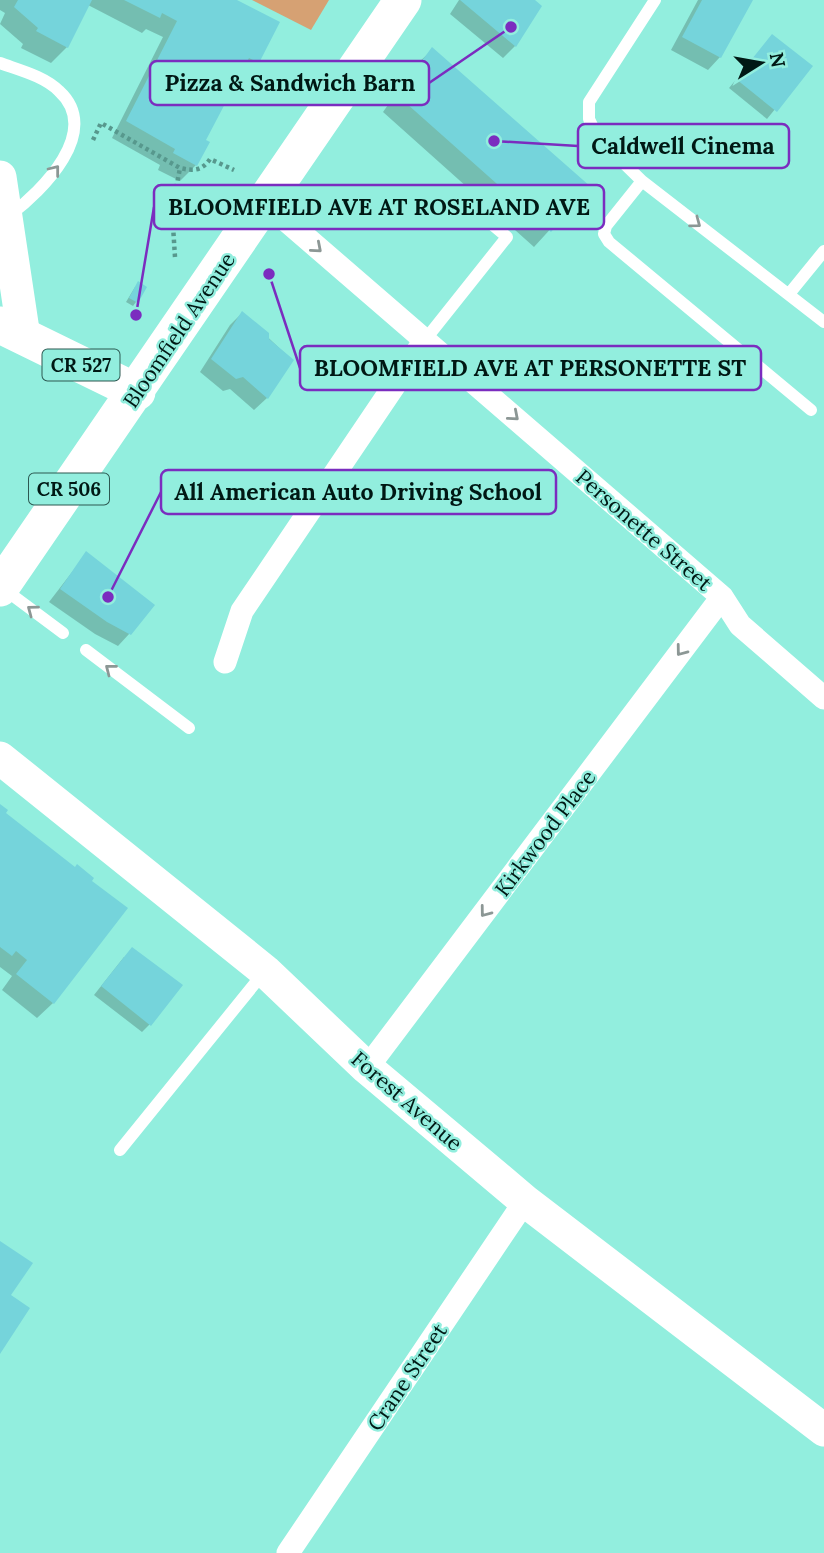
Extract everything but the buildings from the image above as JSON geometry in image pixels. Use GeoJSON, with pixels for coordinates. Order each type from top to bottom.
{"type":"FeatureCollection","features":[{"type":"Feature","properties":{"kind":"main road","name":"Bloomfield Avenue"},"geometry":{"type":"LineString","coordinates":[[1,588],[403,0]]}},
{"type":"Feature","properties":{"kind":"main road","name":"CR 527"},"geometry":{"type":"LineString","coordinates":[[12,331],[137,392]]}},
{"type":"Feature","properties":{"kind":"street"},"geometry":{"type":"LineString","coordinates":[[0,177],[6,217],[12,331]]}},
{"type":"Feature","properties":{"kind":"street","name":"Personette Street"},"geometry":{"type":"LineString","coordinates":[[265,204],[722,597],[740,625],[824,698]]}},
{"type":"Feature","properties":{"kind":"street"},"geometry":{"type":"LineString","coordinates":[[225,662],[242,611],[425,340]]}},
{"type":"Feature","properties":{"kind":"street","name":"Kirkwood Place"},"geometry":{"type":"LineString","coordinates":[[367,1068],[722,597]]}},
{"type":"Feature","properties":{"kind":"street","name":"Forest Avenue"},"geometry":{"type":"LineString","coordinates":[[0,758],[265,971],[367,1068],[525,1201],[824,1430]]}},
{"type":"Feature","properties":{"kind":"street","name":"Crane Street"},"geometry":{"type":"LineString","coordinates":[[288,1553],[525,1201]]}},
{"type":"Feature","properties":{"kind":"lane"},"geometry":{"type":"LineString","coordinates":[[655,0],[589,102],[589,119],[598,138],[642,181],[824,322]]}},
{"type":"Feature","properties":{"kind":"lane"},"geometry":{"type":"LineString","coordinates":[[0,63],[36,77],[58,90],[71,105],[75,123],[64,159],[30,199],[6,217]]}},
{"type":"Feature","properties":{"kind":"lane"},"geometry":{"type":"LineString","coordinates":[[642,181],[606,226],[604,234],[609,242],[811,410]]}},
{"type":"Feature","properties":{"kind":"lane"},"geometry":{"type":"LineString","coordinates":[[425,340],[507,237],[456,194]]}},
{"type":"Feature","properties":{"kind":"lane"},"geometry":{"type":"LineString","coordinates":[[789,294],[824,251]]}},
{"type":"Feature","properties":{"kind":"lane"},"geometry":{"type":"LineString","coordinates":[[1,588],[63,633]]}},
{"type":"Feature","properties":{"kind":"lane"},"geometry":{"type":"LineString","coordinates":[[86,650],[189,728]]}},
{"type":"Feature","properties":{"kind":"lane"},"geometry":{"type":"LineString","coordinates":[[120,1150],[265,971]]}},
{"type":"Feature","properties":{"kind":"path"},"geometry":{"type":"LineString","coordinates":[[102,123],[180,168],[192,171],[201,168],[210,159],[234,170]]}},
{"type":"Feature","properties":{"kind":"path"},"geometry":{"type":"LineString","coordinates":[[175,257],[172,210],[180,168]]}},
{"type":"Feature","properties":{"kind":"shaded area"},"geometry":{"type":"Polygon","coordinates":[[[252,0],[329,0],[311,30],[252,0]]]}},
{"type":"Feature","properties":{"kind":"place","name":"Pizza & Sandwich Barn"},"geometry":{"type":"Point","coordinates":[511,27]}},
{"type":"Feature","properties":{"kind":"place","name":"Caldwell Cinema"},"geometry":{"type":"Point","coordinates":[494,141]}},
{"type":"Feature","properties":{"kind":"place","name":"BLOOMFIELD AVE AT PERSONETTE ST"},"geometry":{"type":"Point","coordinates":[269,274]}},
{"type":"Feature","properties":{"kind":"place","name":"BLOOMFIELD AVE AT ROSELAND AVE"},"geometry":{"type":"Point","coordinates":[136,315]}},
{"type":"Feature","properties":{"kind":"place","name":"All American Auto Driving School"},"geometry":{"type":"Point","coordinates":[108,597]}}]}
